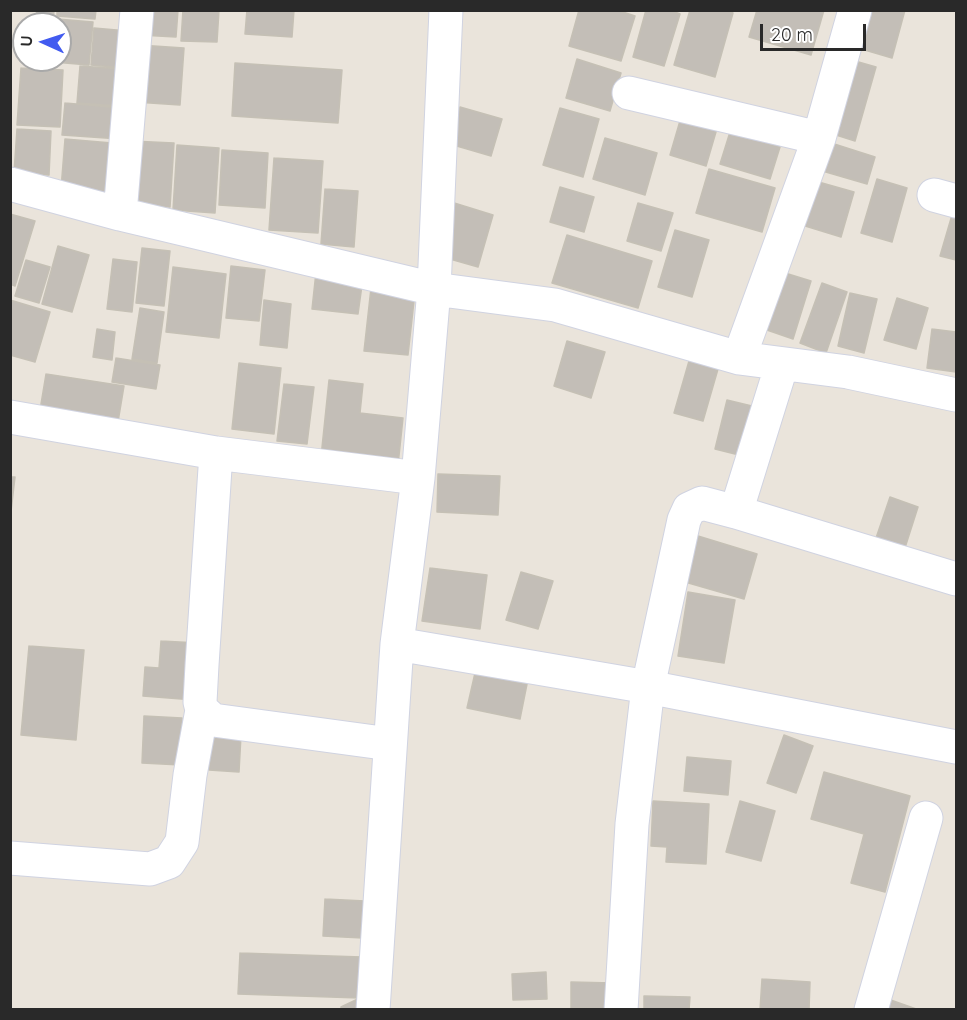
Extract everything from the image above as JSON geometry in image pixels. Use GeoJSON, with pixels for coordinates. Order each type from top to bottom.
{"type":"FeatureCollection","features":[{"type":"Feature","properties":{"kind":"street"},"geometry":{"type":"LineString","coordinates":[[120,214],[137,10]]}},
{"type":"Feature","properties":{"kind":"street"},"geometry":{"type":"LineString","coordinates":[[373,1010],[397,644],[418,478],[434,289],[446,10]]}},
{"type":"Feature","properties":{"kind":"street"},"geometry":{"type":"LineString","coordinates":[[739,358],[819,138],[855,10]]}},
{"type":"Feature","properties":{"kind":"street"},"geometry":{"type":"LineString","coordinates":[[629,93],[819,138]]}},
{"type":"Feature","properties":{"kind":"street"},"geometry":{"type":"LineString","coordinates":[[10,184],[120,214],[434,289],[555,305],[739,358],[848,372],[957,395]]}},
{"type":"Feature","properties":{"kind":"street"},"geometry":{"type":"LineString","coordinates":[[736,512],[782,364]]}},
{"type":"Feature","properties":{"kind":"street"},"geometry":{"type":"LineString","coordinates":[[10,417],[216,453],[418,478]]}},
{"type":"Feature","properties":{"kind":"street"},"geometry":{"type":"LineString","coordinates":[[10,858],[150,869],[169,862],[182,842],[190,775],[202,710],[201,674],[216,453]]}},
{"type":"Feature","properties":{"kind":"street"},"geometry":{"type":"LineString","coordinates":[[621,1010],[632,824],[648,687],[684,520],[689,509],[702,503],[957,579]]}},
{"type":"Feature","properties":{"kind":"street"},"geometry":{"type":"LineString","coordinates":[[397,644],[648,687],[957,747]]}},
{"type":"Feature","properties":{"kind":"street"},"geometry":{"type":"LineString","coordinates":[[202,710],[213,720],[390,744]]}},
{"type":"Feature","properties":{"kind":"street"},"geometry":{"type":"LineString","coordinates":[[870,1010],[926,818]]}},
{"type":"Feature","properties":{"kind":"building"},"geometry":{"type":"Polygon","coordinates":[[[37,10],[54,10],[54,12],[37,12],[37,10]]]}},
{"type":"Feature","properties":{"kind":"building"},"geometry":{"type":"Polygon","coordinates":[[[57,10],[96,10],[95,19],[72,17],[72,12],[57,12],[57,10]]]}},
{"type":"Feature","properties":{"kind":"building"},"geometry":{"type":"Polygon","coordinates":[[[142,10],[178,10],[176,37],[140,35],[142,10]]]}},
{"type":"Feature","properties":{"kind":"building"},"geometry":{"type":"Polygon","coordinates":[[[183,10],[219,10],[217,42],[181,41],[183,10]]]}},
{"type":"Feature","properties":{"kind":"building"},"geometry":{"type":"Polygon","coordinates":[[[247,10],[294,10],[292,37],[245,34],[247,10]]]}},
{"type":"Feature","properties":{"kind":"building"},"geometry":{"type":"Polygon","coordinates":[[[579,10],[617,10],[635,16],[621,61],[569,46],[579,10]]]}},
{"type":"Feature","properties":{"kind":"building"},"geometry":{"type":"Polygon","coordinates":[[[646,10],[670,10],[680,14],[664,66],[633,57],[646,10]]]}},
{"type":"Feature","properties":{"kind":"building"},"geometry":{"type":"Polygon","coordinates":[[[690,10],[725,10],[733,13],[715,77],[674,65],[690,10]]]}},
{"type":"Feature","properties":{"kind":"building"},"geometry":{"type":"Polygon","coordinates":[[[757,10],[824,10],[811,55],[749,37],[757,10]]]}},
{"type":"Feature","properties":{"kind":"building"},"geometry":{"type":"Polygon","coordinates":[[[869,10],[905,10],[892,58],[858,48],[869,10]]]}},
{"type":"Feature","properties":{"kind":"building"},"geometry":{"type":"Polygon","coordinates":[[[72,20],[93,22],[89,65],[72,64],[72,20]]]}},
{"type":"Feature","properties":{"kind":"building"},"geometry":{"type":"Polygon","coordinates":[[[94,28],[128,31],[125,68],[91,65],[94,28]]]}},
{"type":"Feature","properties":{"kind":"building"},"geometry":{"type":"Polygon","coordinates":[[[139,45],[184,48],[180,105],[135,102],[139,45]]]}},
{"type":"Feature","properties":{"kind":"building"},"geometry":{"type":"Polygon","coordinates":[[[577,59],[621,73],[610,111],[566,98],[577,59]]]}},
{"type":"Feature","properties":{"kind":"building"},"geometry":{"type":"Polygon","coordinates":[[[855,61],[876,67],[855,141],[833,134],[855,61]]]}},
{"type":"Feature","properties":{"kind":"building"},"geometry":{"type":"Polygon","coordinates":[[[235,63],[342,70],[338,123],[232,116],[235,63]]]}},
{"type":"Feature","properties":{"kind":"building"},"geometry":{"type":"Polygon","coordinates":[[[80,66],[122,69],[118,106],[77,103],[80,66]]]}},
{"type":"Feature","properties":{"kind":"building"},"geometry":{"type":"Polygon","coordinates":[[[21,72],[63,72],[60,127],[17,125],[21,72]]]}},
{"type":"Feature","properties":{"kind":"building"},"geometry":{"type":"Polygon","coordinates":[[[65,103],[122,108],[120,139],[62,135],[65,103]]]}},
{"type":"Feature","properties":{"kind":"building"},"geometry":{"type":"Polygon","coordinates":[[[460,107],[502,119],[491,156],[450,144],[460,107]]]}},
{"type":"Feature","properties":{"kind":"building"},"geometry":{"type":"Polygon","coordinates":[[[560,108],[599,119],[583,177],[543,165],[560,108]]]}},
{"type":"Feature","properties":{"kind":"building"},"geometry":{"type":"Polygon","coordinates":[[[682,114],[718,125],[706,166],[670,155],[682,114]]]}},
{"type":"Feature","properties":{"kind":"building"},"geometry":{"type":"Polygon","coordinates":[[[17,129],[51,131],[49,175],[14,173],[17,129]]]}},
{"type":"Feature","properties":{"kind":"building"},"geometry":{"type":"Polygon","coordinates":[[[730,132],[780,147],[770,179],[720,164],[730,132]]]}},
{"type":"Feature","properties":{"kind":"building"},"geometry":{"type":"Polygon","coordinates":[[[605,138],[657,153],[645,195],[593,179],[605,138]]]}},
{"type":"Feature","properties":{"kind":"building"},"geometry":{"type":"Polygon","coordinates":[[[65,139],[112,143],[108,193],[61,189],[65,139]]]}},
{"type":"Feature","properties":{"kind":"building"},"geometry":{"type":"Polygon","coordinates":[[[131,141],[174,143],[170,207],[126,204],[131,141]]]}},
{"type":"Feature","properties":{"kind":"building"},"geometry":{"type":"Polygon","coordinates":[[[828,142],[875,157],[867,184],[819,170],[828,142]]]}},
{"type":"Feature","properties":{"kind":"building"},"geometry":{"type":"Polygon","coordinates":[[[177,145],[219,148],[215,213],[173,210],[177,145]]]}},
{"type":"Feature","properties":{"kind":"building"},"geometry":{"type":"Polygon","coordinates":[[[222,150],[268,153],[265,208],[219,205],[222,150]]]}},
{"type":"Feature","properties":{"kind":"building"},"geometry":{"type":"Polygon","coordinates":[[[274,158],[323,161],[318,233],[269,230],[274,158]]]}},
{"type":"Feature","properties":{"kind":"building"},"geometry":{"type":"Polygon","coordinates":[[[709,169],[775,188],[762,232],[696,213],[709,169]]]}},
{"type":"Feature","properties":{"kind":"building"},"geometry":{"type":"Polygon","coordinates":[[[877,179],[907,188],[892,242],[861,233],[877,179]]]}},
{"type":"Feature","properties":{"kind":"building"},"geometry":{"type":"Polygon","coordinates":[[[815,181],[854,192],[841,237],[802,225],[815,181]]]}},
{"type":"Feature","properties":{"kind":"building"},"geometry":{"type":"Polygon","coordinates":[[[560,187],[594,197],[584,232],[550,222],[560,187]]]}},
{"type":"Feature","properties":{"kind":"building"},"geometry":{"type":"Polygon","coordinates":[[[325,189],[358,191],[354,247],[321,244],[325,189]]]}},
{"type":"Feature","properties":{"kind":"building"},"geometry":{"type":"Polygon","coordinates":[[[451,202],[493,215],[478,267],[436,255],[451,202]]]}},
{"type":"Feature","properties":{"kind":"building"},"geometry":{"type":"Polygon","coordinates":[[[638,203],[673,213],[661,251],[627,241],[638,203]]]}},
{"type":"Feature","properties":{"kind":"building"},"geometry":{"type":"Polygon","coordinates":[[[10,214],[35,221],[15,286],[10,284],[10,214]]]}},
{"type":"Feature","properties":{"kind":"building"},"geometry":{"type":"Polygon","coordinates":[[[952,215],[956,217],[956,260],[940,256],[952,215]]]}},
{"type":"Feature","properties":{"kind":"building"},"geometry":{"type":"Polygon","coordinates":[[[675,230],[709,240],[692,297],[658,287],[675,230]]]}},
{"type":"Feature","properties":{"kind":"building"},"geometry":{"type":"Polygon","coordinates":[[[567,235],[652,261],[638,308],[552,283],[567,235]]]}},
{"type":"Feature","properties":{"kind":"building"},"geometry":{"type":"Polygon","coordinates":[[[58,246],[89,255],[72,312],[42,304],[58,246]]]}},
{"type":"Feature","properties":{"kind":"building"},"geometry":{"type":"Polygon","coordinates":[[[142,248],[170,251],[164,306],[136,303],[142,248]]]}},
{"type":"Feature","properties":{"kind":"building"},"geometry":{"type":"Polygon","coordinates":[[[113,259],[137,262],[132,312],[107,309],[113,259]]]}},
{"type":"Feature","properties":{"kind":"building"},"geometry":{"type":"Polygon","coordinates":[[[26,260],[50,267],[39,303],[15,296],[26,260]]]}},
{"type":"Feature","properties":{"kind":"building"},"geometry":{"type":"Polygon","coordinates":[[[231,266],[265,270],[259,321],[226,318],[231,266]]]}},
{"type":"Feature","properties":{"kind":"building"},"geometry":{"type":"Polygon","coordinates":[[[173,267],[226,274],[219,338],[166,332],[173,267]]]}},
{"type":"Feature","properties":{"kind":"building"},"geometry":{"type":"Polygon","coordinates":[[[316,272],[363,278],[358,314],[312,309],[316,272]]]}},
{"type":"Feature","properties":{"kind":"building"},"geometry":{"type":"Polygon","coordinates":[[[785,273],[811,281],[793,339],[767,330],[785,273]]]}},
{"type":"Feature","properties":{"kind":"building"},"geometry":{"type":"Polygon","coordinates":[[[822,283],[847,292],[826,353],[800,343],[822,283]]]}},
{"type":"Feature","properties":{"kind":"building"},"geometry":{"type":"Polygon","coordinates":[[[371,288],[415,292],[408,355],[364,351],[371,288]]]}},
{"type":"Feature","properties":{"kind":"building"},"geometry":{"type":"Polygon","coordinates":[[[850,293],[877,299],[864,353],[838,346],[850,293]]]}},
{"type":"Feature","properties":{"kind":"building"},"geometry":{"type":"Polygon","coordinates":[[[897,298],[928,308],[916,349],[884,340],[897,298]]]}},
{"type":"Feature","properties":{"kind":"building"},"geometry":{"type":"Polygon","coordinates":[[[10,300],[50,312],[35,362],[10,355],[10,300]]]}},
{"type":"Feature","properties":{"kind":"building"},"geometry":{"type":"Polygon","coordinates":[[[264,300],[291,304],[287,348],[260,345],[264,300]]]}},
{"type":"Feature","properties":{"kind":"building"},"geometry":{"type":"Polygon","coordinates":[[[140,308],[164,312],[157,363],[132,359],[140,308]]]}},
{"type":"Feature","properties":{"kind":"building"},"geometry":{"type":"Polygon","coordinates":[[[97,329],[115,332],[112,360],[93,357],[97,329]]]}},
{"type":"Feature","properties":{"kind":"building"},"geometry":{"type":"Polygon","coordinates":[[[932,329],[956,332],[956,372],[927,368],[932,329]]]}},
{"type":"Feature","properties":{"kind":"building"},"geometry":{"type":"Polygon","coordinates":[[[567,341],[605,352],[591,398],[554,386],[567,341]]]}},
{"type":"Feature","properties":{"kind":"building"},"geometry":{"type":"Polygon","coordinates":[[[116,358],[160,365],[156,389],[112,382],[116,358]]]}},
{"type":"Feature","properties":{"kind":"building"},"geometry":{"type":"Polygon","coordinates":[[[689,361],[718,369],[703,421],[674,413],[689,361]]]}},
{"type":"Feature","properties":{"kind":"building"},"geometry":{"type":"Polygon","coordinates":[[[239,363],[281,368],[274,434],[232,429],[239,363]]]}},
{"type":"Feature","properties":{"kind":"building"},"geometry":{"type":"Polygon","coordinates":[[[46,374],[124,386],[117,428],[39,416],[46,374]]]}},
{"type":"Feature","properties":{"kind":"building"},"geometry":{"type":"Polygon","coordinates":[[[329,380],[363,384],[360,413],[403,418],[398,465],[321,457],[329,380]]]}},
{"type":"Feature","properties":{"kind":"building"},"geometry":{"type":"Polygon","coordinates":[[[284,384],[314,387],[307,444],[277,441],[284,384]]]}},
{"type":"Feature","properties":{"kind":"building"},"geometry":{"type":"Polygon","coordinates":[[[727,400],[756,407],[743,456],[715,449],[727,400]]]}},
{"type":"Feature","properties":{"kind":"building"},"geometry":{"type":"Polygon","coordinates":[[[438,474],[500,476],[498,515],[437,512],[438,474]]]}},
{"type":"Feature","properties":{"kind":"building"},"geometry":{"type":"Polygon","coordinates":[[[10,477],[15,477],[10,520],[10,477]]]}},
{"type":"Feature","properties":{"kind":"building"},"geometry":{"type":"Polygon","coordinates":[[[890,497],[918,507],[903,554],[874,544],[890,497]]]}},
{"type":"Feature","properties":{"kind":"building"},"geometry":{"type":"Polygon","coordinates":[[[698,536],[757,554],[744,599],[685,582],[698,536]]]}},
{"type":"Feature","properties":{"kind":"building"},"geometry":{"type":"Polygon","coordinates":[[[430,568],[487,575],[480,629],[422,621],[430,568]]]}},
{"type":"Feature","properties":{"kind":"building"},"geometry":{"type":"Polygon","coordinates":[[[521,572],[553,581],[538,629],[506,620],[521,572]]]}},
{"type":"Feature","properties":{"kind":"building"},"geometry":{"type":"Polygon","coordinates":[[[688,592],[735,600],[724,663],[678,656],[688,592]]]}},
{"type":"Feature","properties":{"kind":"building"},"geometry":{"type":"Polygon","coordinates":[[[161,641],[198,643],[194,700],[143,696],[145,667],[159,668],[161,641]]]}},
{"type":"Feature","properties":{"kind":"building"},"geometry":{"type":"Polygon","coordinates":[[[29,646],[84,650],[76,740],[21,735],[29,646]]]}},
{"type":"Feature","properties":{"kind":"building"},"geometry":{"type":"Polygon","coordinates":[[[475,673],[527,684],[520,719],[467,708],[475,673]]]}},
{"type":"Feature","properties":{"kind":"building"},"geometry":{"type":"Polygon","coordinates":[[[144,716],[182,718],[181,765],[142,763],[144,716]]]}},
{"type":"Feature","properties":{"kind":"building"},"geometry":{"type":"Polygon","coordinates":[[[212,733],[241,735],[239,772],[209,770],[212,733]]]}},
{"type":"Feature","properties":{"kind":"building"},"geometry":{"type":"Polygon","coordinates":[[[784,735],[813,746],[796,793],[767,783],[784,735]]]}},
{"type":"Feature","properties":{"kind":"building"},"geometry":{"type":"Polygon","coordinates":[[[687,757],[731,761],[728,795],[684,791],[687,757]]]}},
{"type":"Feature","properties":{"kind":"building"},"geometry":{"type":"Polygon","coordinates":[[[824,772],[910,796],[885,892],[851,883],[864,834],[811,819],[824,772]]]}},
{"type":"Feature","properties":{"kind":"building"},"geometry":{"type":"Polygon","coordinates":[[[653,801],[709,804],[706,864],[666,862],[667,847],[651,846],[653,801]]]}},
{"type":"Feature","properties":{"kind":"building"},"geometry":{"type":"Polygon","coordinates":[[[740,801],[775,811],[761,861],[726,852],[740,801]]]}},
{"type":"Feature","properties":{"kind":"building"},"geometry":{"type":"Polygon","coordinates":[[[325,899],[365,901],[363,938],[323,936],[325,899]]]}},
{"type":"Feature","properties":{"kind":"building"},"geometry":{"type":"Polygon","coordinates":[[[240,953],[362,957],[360,998],[238,994],[240,953]]]}},
{"type":"Feature","properties":{"kind":"building"},"geometry":{"type":"Polygon","coordinates":[[[546,972],[547,999],[513,1000],[512,974],[546,972]]]}},
{"type":"Feature","properties":{"kind":"building"},"geometry":{"type":"Polygon","coordinates":[[[762,979],[810,982],[809,1010],[760,1010],[762,979]]]}},
{"type":"Feature","properties":{"kind":"building"},"geometry":{"type":"Polygon","coordinates":[[[571,982],[613,983],[612,1009],[571,1008],[571,982]]]}},
{"type":"Feature","properties":{"kind":"building"},"geometry":{"type":"Polygon","coordinates":[[[644,996],[690,997],[689,1010],[644,1010],[644,996]]]}},
{"type":"Feature","properties":{"kind":"building"},"geometry":{"type":"Polygon","coordinates":[[[360,998],[360,1010],[341,1010],[341,1007],[360,998]]]}},
{"type":"Feature","properties":{"kind":"building"},"geometry":{"type":"Polygon","coordinates":[[[885,998],[919,1010],[881,1010],[885,998]]]}}]}
